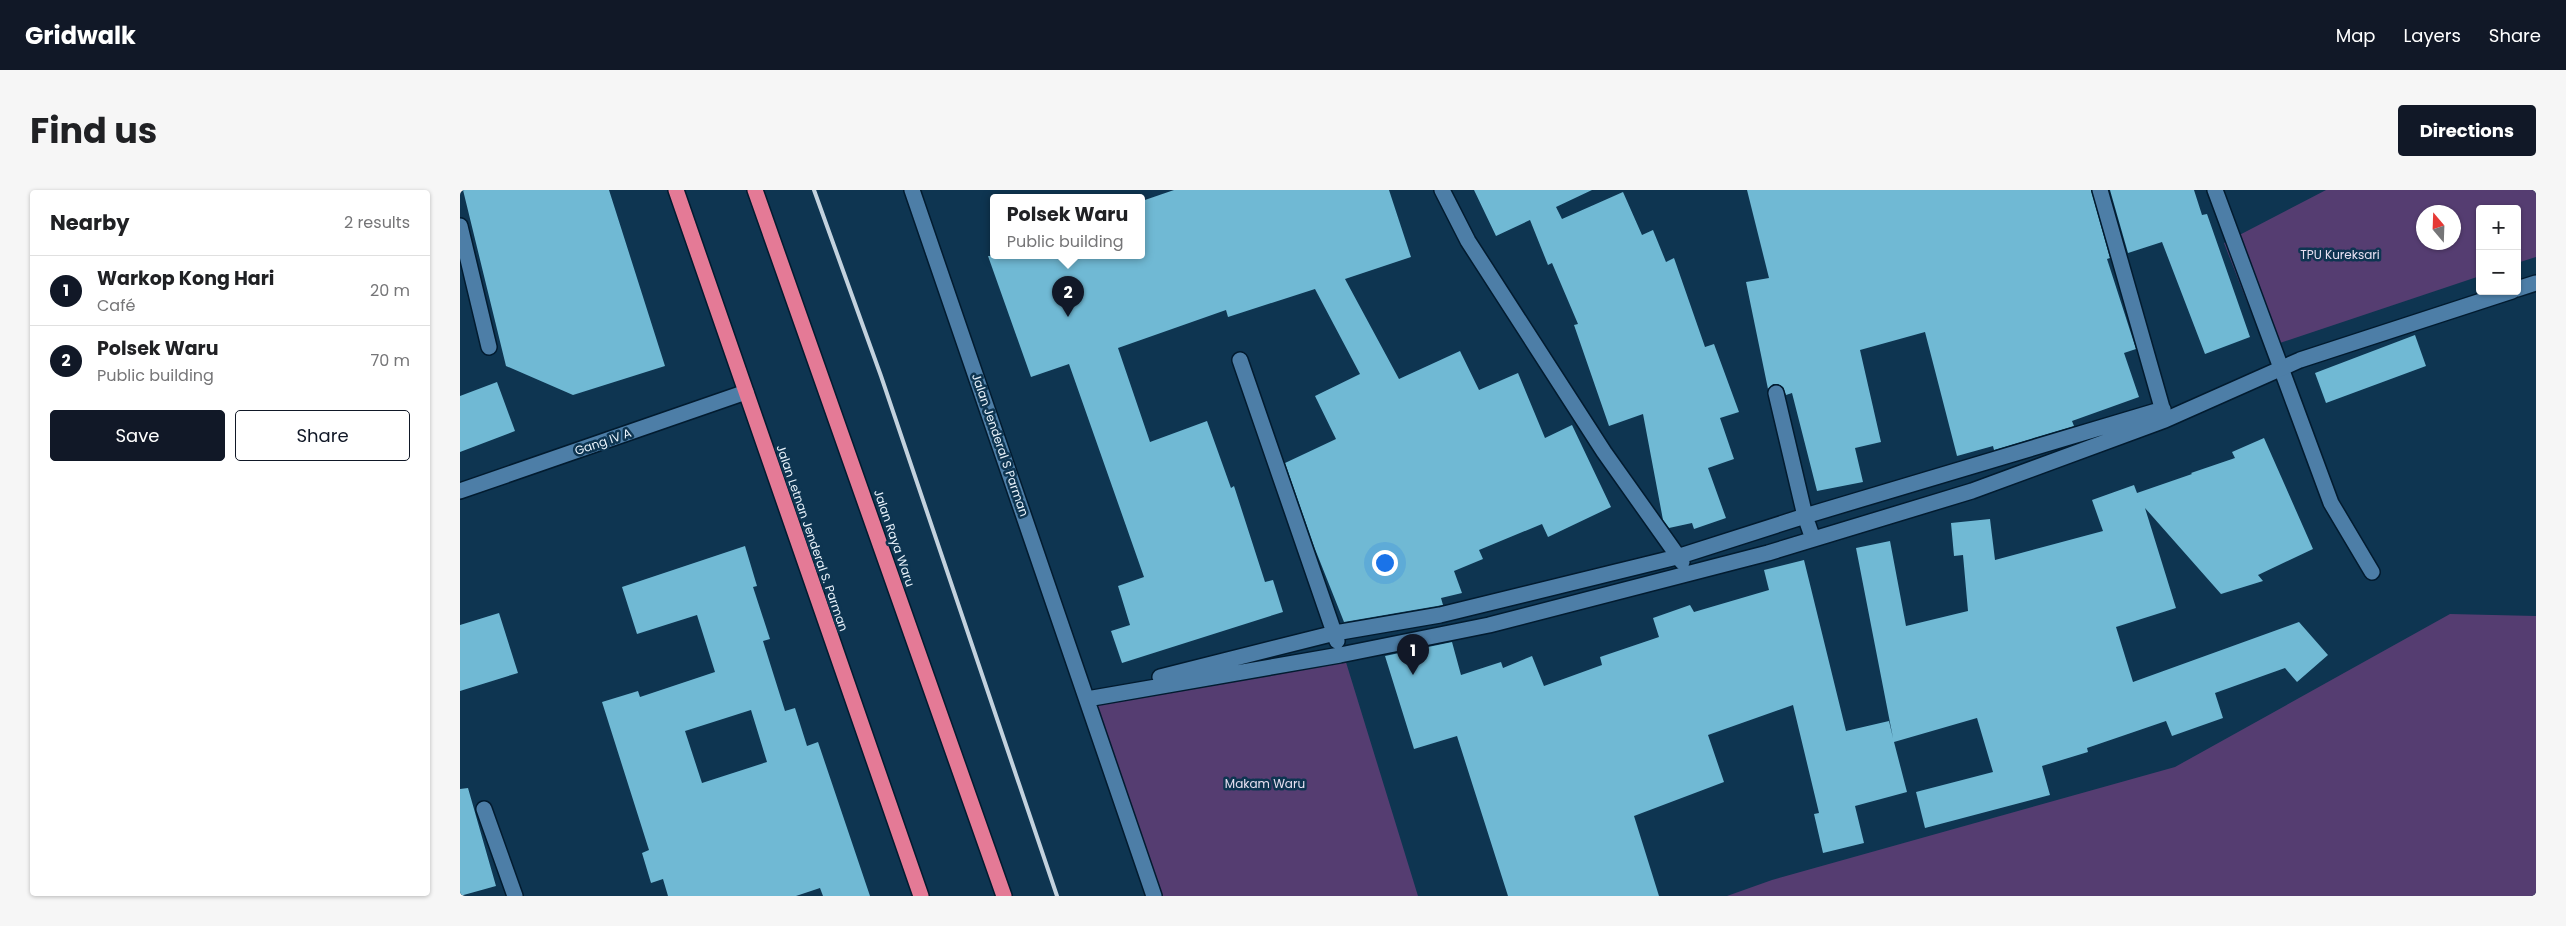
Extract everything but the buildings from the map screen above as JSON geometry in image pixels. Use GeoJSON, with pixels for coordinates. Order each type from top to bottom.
{"type":"FeatureCollection","features":[{"type":"Feature","properties":{"kind":"highway","name":"Jalan Letnan Jenderal S. Parman"},"geometry":{"type":"LineString","coordinates":[[676,190],[921,896]]}},
{"type":"Feature","properties":{"kind":"highway","name":"Jalan Raya Waru"},"geometry":{"type":"LineString","coordinates":[[755,190],[1004,896]]}},
{"type":"Feature","properties":{"kind":"street","name":"Jalan Jenderal S Parman"},"geometry":{"type":"LineString","coordinates":[[912,190],[1154,896]]}},
{"type":"Feature","properties":{"kind":"street"},"geometry":{"type":"LineString","coordinates":[[1442,190],[1468,241],[1604,452],[1691,573]]}},
{"type":"Feature","properties":{"kind":"street"},"geometry":{"type":"LineString","coordinates":[[2100,190],[2164,414]]}},
{"type":"Feature","properties":{"kind":"street"},"geometry":{"type":"LineString","coordinates":[[2215,190],[2331,503],[2372,572]]}},
{"type":"Feature","properties":{"kind":"street"},"geometry":{"type":"LineString","coordinates":[[460,226],[489,347]]}},
{"type":"Feature","properties":{"kind":"street"},"geometry":{"type":"LineString","coordinates":[[2521,289],[2536,283]]}},
{"type":"Feature","properties":{"kind":"street"},"geometry":{"type":"LineString","coordinates":[[1087,697],[1340,655],[1489,625],[1691,573],[1813,539],[1972,491],[2281,368],[2500,295]]}},
{"type":"Feature","properties":{"kind":"street"},"geometry":{"type":"LineString","coordinates":[[1240,360],[1335,632],[1340,655]]}},
{"type":"Feature","properties":{"kind":"street","name":"Gang IV A"},"geometry":{"type":"LineString","coordinates":[[460,491],[746,392]]}},
{"type":"Feature","properties":{"kind":"street"},"geometry":{"type":"LineString","coordinates":[[1776,393],[1805,516],[1813,539]]}},
{"type":"Feature","properties":{"kind":"street"},"geometry":{"type":"LineString","coordinates":[[1087,697],[1335,632],[1440,615],[1677,556],[1805,516],[2164,414]]}},
{"type":"Feature","properties":{"kind":"street"},"geometry":{"type":"LineString","coordinates":[[484,809],[514,896]]}},
{"type":"Feature","properties":{"kind":"green space","name":"TPU Kureksari"},"geometry":{"type":"Polygon","coordinates":[[[2326,190],[2536,190],[2536,257],[2521,262],[2521,205],[2476,205],[2476,277],[2265,348],[2224,243],[2326,190]]]}},
{"type":"Feature","properties":{"kind":"green space"},"geometry":{"type":"Polygon","coordinates":[[[2450,614],[2536,616],[2536,896],[1727,896],[1772,880],[2175,767],[2450,614]]]}},
{"type":"Feature","properties":{"kind":"green space","name":"Makam Waru"},"geometry":{"type":"Polygon","coordinates":[[[1345,659],[1418,896],[1159,896],[1090,700],[1345,659]]]}},
{"type":"Feature","properties":{"kind":"railway"},"geometry":{"type":"LineString","coordinates":[[814,190],[881,376],[1057,896]]}},
{"type":"Feature","properties":{"kind":"place","name":"Polsek Waru"},"geometry":{"type":"Point","coordinates":[1068,317]}},
{"type":"Feature","properties":{"kind":"place","name":"Warkop Kong Hari"},"geometry":{"type":"Point","coordinates":[1413,675]}}]}
